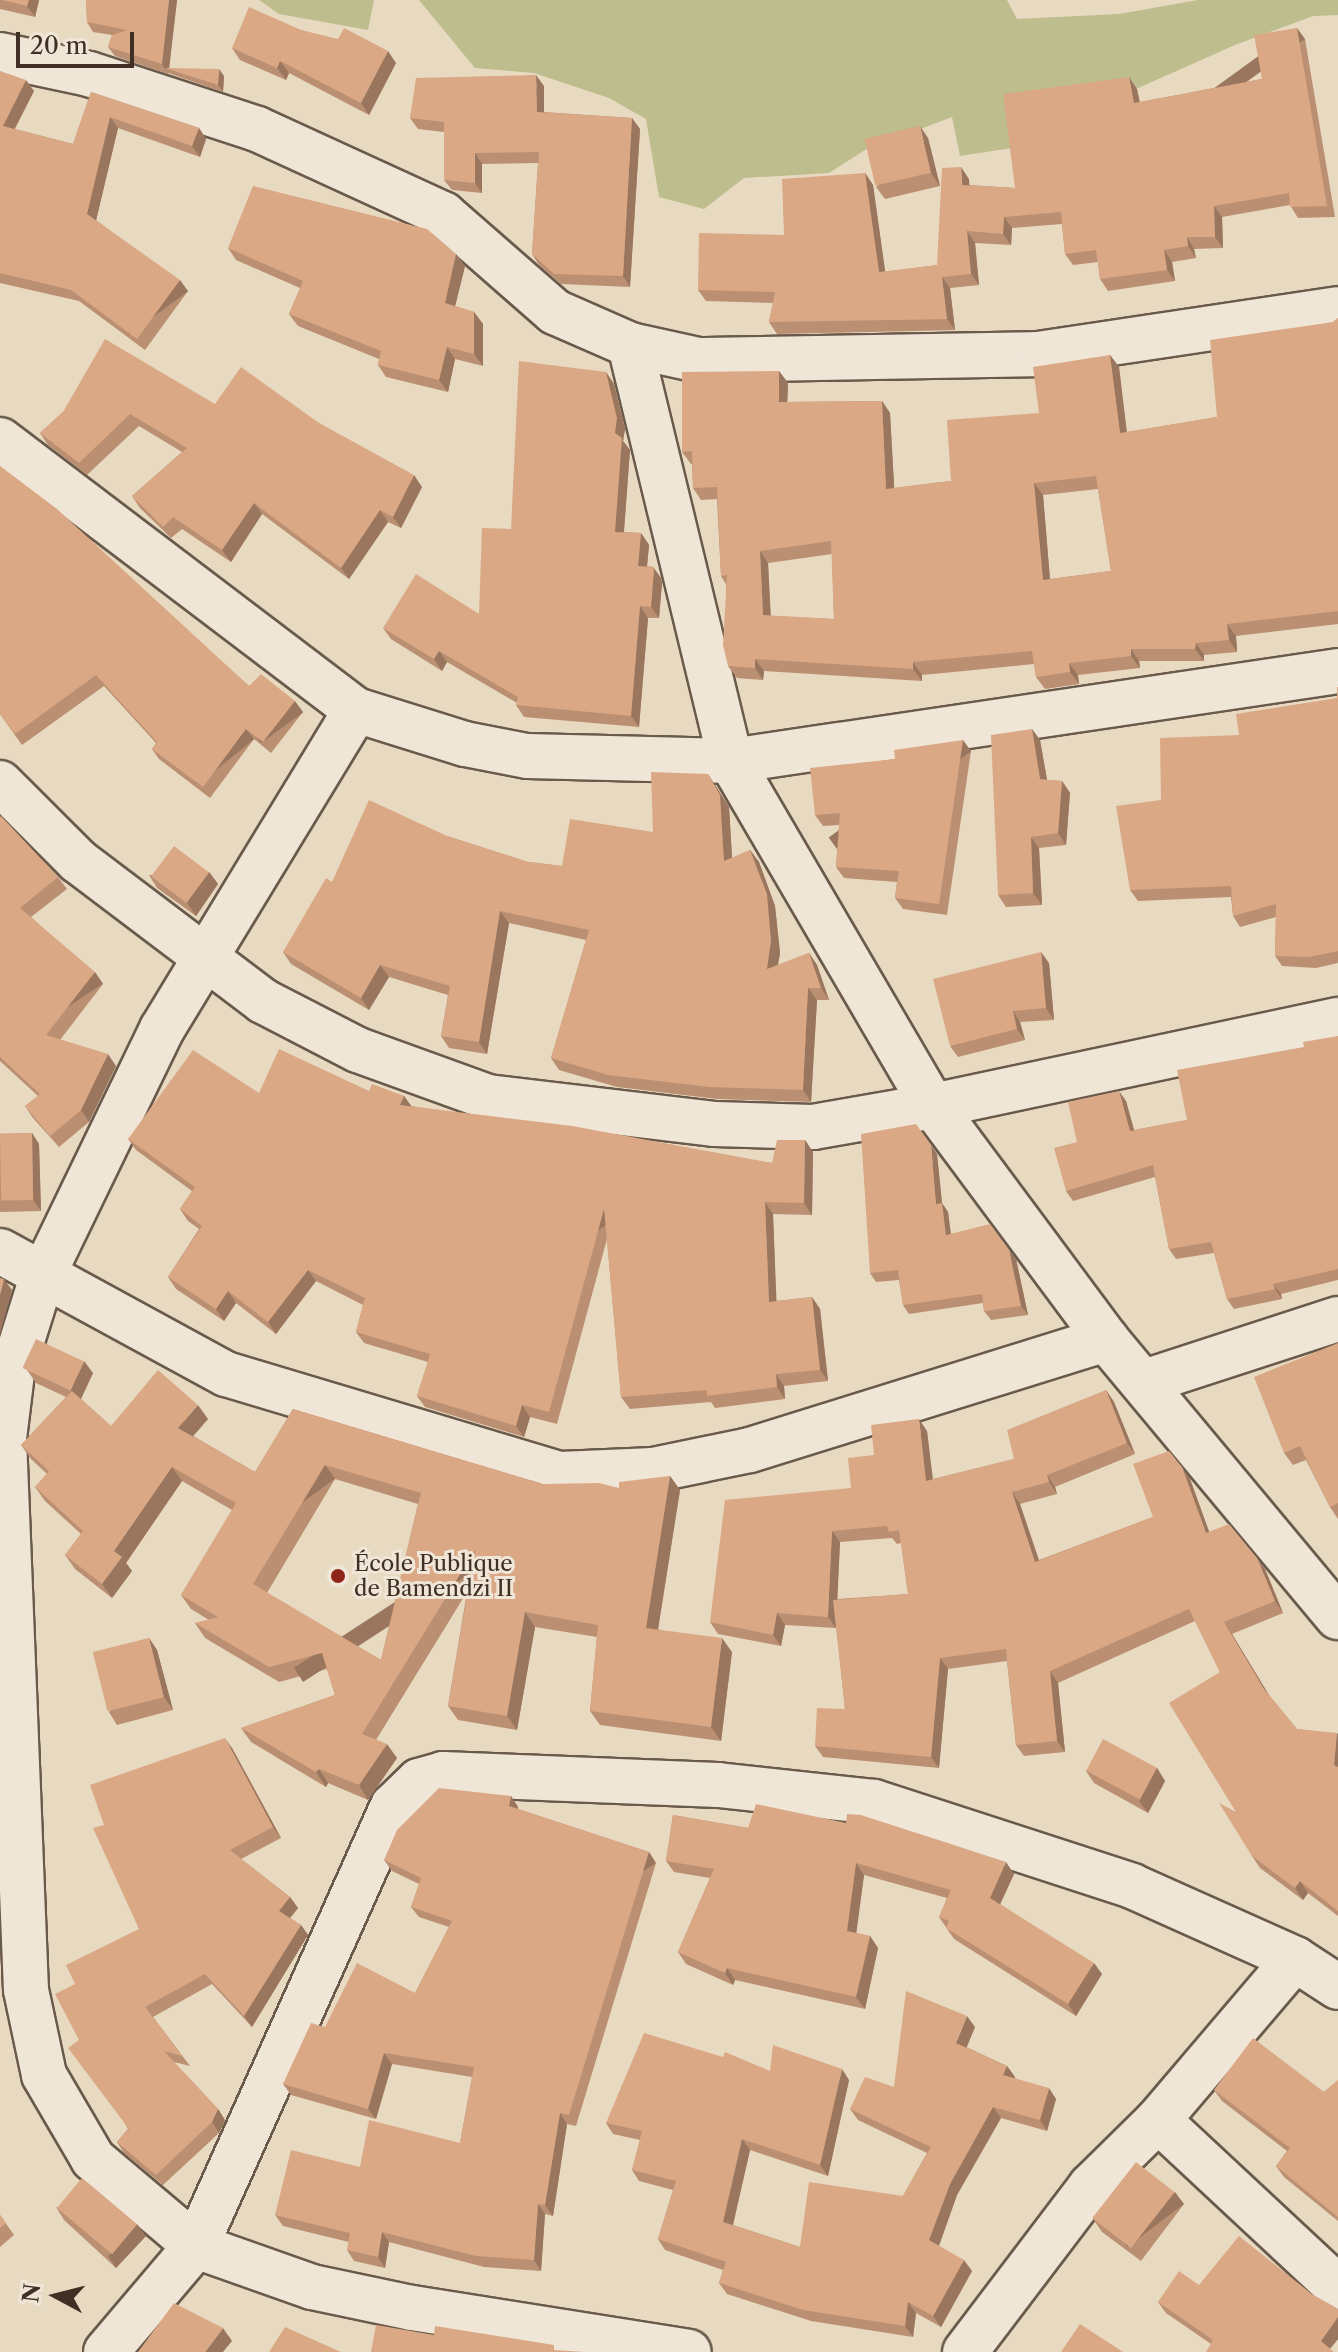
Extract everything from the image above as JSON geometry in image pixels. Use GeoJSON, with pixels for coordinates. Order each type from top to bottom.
{"type":"FeatureCollection","features":[{"type":"Feature","properties":{"kind":"street"},"geometry":{"type":"LineString","coordinates":[[0,55],[89,74],[257,129],[443,214],[555,312],[630,345],[698,360],[1038,354],[1338,309]]}},
{"type":"Feature","properties":{"kind":"street"},"geometry":{"type":"LineString","coordinates":[[630,345],[731,761],[933,1106],[1106,1339],[1338,1617]]}},
{"type":"Feature","properties":{"kind":"street"},"geometry":{"type":"LineString","coordinates":[[0,440],[356,710],[465,744],[527,756],[731,761],[1338,671]]}},
{"type":"Feature","properties":{"kind":"street"},"geometry":{"type":"LineString","coordinates":[[356,710],[206,963],[162,1029],[42,1277],[12,1373],[4,1438],[26,1990],[44,2075],[93,2159],[196,2246],[312,2287],[397,2305],[689,2352]]}},
{"type":"Feature","properties":{"kind":"street"},"geometry":{"type":"LineString","coordinates":[[0,783],[78,861],[206,963],[263,1001],[358,1050],[488,1097],[715,1124],[813,1127],[933,1106],[1338,1020]]}},
{"type":"Feature","properties":{"kind":"street"},"geometry":{"type":"LineString","coordinates":[[0,1251],[42,1277],[226,1374],[560,1474],[653,1470],[750,1450],[1106,1339]]}},
{"type":"Feature","properties":{"kind":"street"},"geometry":{"type":"LineString","coordinates":[[1144,1382],[1338,1319]]}},
{"type":"Feature","properties":{"kind":"street"},"geometry":{"type":"LineString","coordinates":[[106,2352],[196,2246],[393,1806],[419,1781],[443,1774],[718,1785],[874,1802],[1132,1886],[1295,1959],[1338,1987]]}},
{"type":"Feature","properties":{"kind":"street"},"geometry":{"type":"LineString","coordinates":[[965,2352],[1091,2186],[1158,2120],[1295,1959]]}},
{"type":"Feature","properties":{"kind":"street"},"geometry":{"type":"LineString","coordinates":[[1158,2120],[1338,2288]]}},
{"type":"Feature","properties":{"kind":"green space"},"geometry":{"type":"Polygon","coordinates":[[[259,0],[374,0],[368,30],[279,14],[259,0]]]}},
{"type":"Feature","properties":{"kind":"green space"},"geometry":{"type":"Polygon","coordinates":[[[419,0],[1007,0],[1017,19],[1119,14],[1198,0],[1338,0],[1338,15],[1313,16],[1235,45],[1100,105],[1025,146],[960,156],[952,117],[865,150],[829,173],[744,178],[704,209],[659,197],[646,119],[609,98],[534,73],[475,68],[419,0]]]}},
{"type":"Feature","properties":{"kind":"building"},"geometry":{"type":"Polygon","coordinates":[[[2,0],[29,0],[27,6],[2,0]]]}},
{"type":"Feature","properties":{"kind":"building"},"geometry":{"type":"Polygon","coordinates":[[[86,0],[169,0],[162,64],[108,47],[112,35],[127,30],[87,22],[86,0]]]}},
{"type":"Feature","properties":{"kind":"building"},"geometry":{"type":"Polygon","coordinates":[[[249,7],[301,30],[338,39],[344,28],[388,51],[361,103],[280,61],[277,68],[232,48],[249,7]]]}},
{"type":"Feature","properties":{"kind":"building"},"geometry":{"type":"Polygon","coordinates":[[[1297,28],[1327,206],[1290,207],[1289,193],[1214,206],[1215,237],[1187,237],[1188,246],[1164,250],[1167,270],[1100,279],[1096,250],[1065,254],[1061,212],[1004,217],[1003,234],[967,231],[971,274],[942,277],[947,319],[769,322],[775,292],[698,290],[699,233],[784,235],[782,179],[865,173],[879,272],[937,265],[942,168],[961,167],[962,185],[1015,188],[1003,94],[1129,77],[1134,103],[1262,79],[1254,35],[1297,28]]]}},
{"type":"Feature","properties":{"kind":"building"},"geometry":{"type":"Polygon","coordinates":[[[165,68],[219,69],[218,85],[165,68]]]}},
{"type":"Feature","properties":{"kind":"building"},"geometry":{"type":"Polygon","coordinates":[[[0,71],[26,80],[3,126],[73,144],[91,92],[199,128],[192,146],[110,117],[87,214],[180,280],[137,339],[71,290],[0,273],[0,71]]]}},
{"type":"Feature","properties":{"kind":"building"},"geometry":{"type":"Polygon","coordinates":[[[536,75],[537,112],[632,118],[623,276],[554,274],[532,254],[539,152],[475,153],[475,183],[444,180],[444,122],[410,118],[416,78],[536,75]]]}},
{"type":"Feature","properties":{"kind":"building"},"geometry":{"type":"Polygon","coordinates":[[[920,126],[931,173],[875,186],[864,139],[920,126]]]}},
{"type":"Feature","properties":{"kind":"building"},"geometry":{"type":"Polygon","coordinates":[[[253,186],[427,229],[456,254],[445,303],[474,312],[474,354],[447,347],[439,380],[378,365],[381,351],[289,314],[303,281],[228,248],[253,186]]]}},
{"type":"Feature","properties":{"kind":"building"},"geometry":{"type":"Polygon","coordinates":[[[1338,318],[1338,611],[1227,624],[1229,640],[1196,643],[1195,649],[1131,649],[1131,656],[1069,663],[1070,672],[1036,677],[1032,651],[913,662],[913,669],[755,659],[755,668],[728,666],[723,645],[727,575],[721,576],[717,487],[693,488],[692,451],[682,452],[682,372],[779,371],[779,402],[882,401],[886,489],[951,481],[947,420],[1039,413],[1033,367],[1110,355],[1120,433],[1217,417],[1210,340],[1333,322],[1338,318]],[[1096,476],[1034,483],[1043,580],[1111,571],[1096,476]],[[831,541],[760,551],[763,615],[834,619],[831,541]]]}},
{"type":"Feature","properties":{"kind":"building"},"geometry":{"type":"Polygon","coordinates":[[[105,339],[215,404],[241,367],[319,423],[414,475],[393,517],[380,510],[341,568],[254,503],[222,550],[173,517],[163,527],[132,496],[187,448],[130,414],[79,463],[40,433],[63,412],[105,339]]]}},
{"type":"Feature","properties":{"kind":"building"},"geometry":{"type":"Polygon","coordinates":[[[519,361],[606,372],[617,418],[615,433],[622,438],[615,532],[641,533],[638,566],[653,567],[654,571],[651,607],[640,606],[631,716],[516,705],[518,697],[439,651],[434,659],[383,628],[416,574],[479,614],[482,528],[511,529],[519,361]]]}},
{"type":"Feature","properties":{"kind":"building"},"geometry":{"type":"Polygon","coordinates":[[[0,466],[57,509],[249,686],[261,674],[295,701],[263,742],[246,729],[203,787],[152,749],[157,742],[96,675],[15,734],[0,714],[0,466]]]}},
{"type":"Feature","properties":{"kind":"building"},"geometry":{"type":"Polygon","coordinates":[[[1337,687],[1338,951],[1309,957],[1275,956],[1276,904],[1233,916],[1231,886],[1130,890],[1116,806],[1161,800],[1160,738],[1239,735],[1236,714],[1337,698],[1337,687]]]}},
{"type":"Feature","properties":{"kind":"building"},"geometry":{"type":"Polygon","coordinates":[[[1032,729],[1040,779],[1062,781],[1058,833],[1031,837],[1033,893],[998,895],[991,735],[1032,729]]]}},
{"type":"Feature","properties":{"kind":"building"},"geometry":{"type":"Polygon","coordinates":[[[963,740],[939,904],[895,898],[899,871],[836,867],[840,813],[815,815],[810,768],[895,759],[894,750],[963,740]]]}},
{"type":"Feature","properties":{"kind":"building"},"geometry":{"type":"Polygon","coordinates":[[[651,772],[708,774],[720,795],[724,861],[750,850],[767,894],[771,941],[767,969],[809,953],[821,988],[808,988],[803,1090],[709,1087],[608,1075],[551,1058],[589,930],[500,911],[479,1042],[441,1036],[450,986],[380,965],[361,998],[283,952],[326,878],[332,882],[369,800],[447,836],[528,862],[562,866],[570,819],[653,832],[651,772]]]}},
{"type":"Feature","properties":{"kind":"building"},"geometry":{"type":"Polygon","coordinates":[[[1,816],[58,877],[20,908],[95,972],[46,1035],[108,1054],[81,1110],[50,1136],[25,1106],[40,1094],[0,1057],[1,816]]]}},
{"type":"Feature","properties":{"kind":"building"},"geometry":{"type":"Polygon","coordinates":[[[174,846],[209,872],[186,903],[151,876],[174,846]]]}},
{"type":"Feature","properties":{"kind":"building"},"geometry":{"type":"Polygon","coordinates":[[[1041,952],[1046,1008],[1013,1011],[1017,1029],[950,1046],[933,979],[1041,952]]]}},
{"type":"Feature","properties":{"kind":"building"},"geometry":{"type":"Polygon","coordinates":[[[1338,1036],[1338,1269],[1273,1284],[1275,1289],[1227,1299],[1211,1242],[1169,1249],[1153,1165],[1066,1191],[1054,1148],[1077,1142],[1068,1102],[1119,1091],[1130,1131],[1187,1120],[1177,1070],[1304,1047],[1303,1042],[1338,1036]]]}},
{"type":"Feature","properties":{"kind":"building"},"geometry":{"type":"Polygon","coordinates":[[[279,1049],[369,1091],[372,1084],[404,1096],[400,1105],[572,1126],[772,1163],[777,1140],[805,1140],[804,1203],[765,1202],[769,1302],[812,1297],[820,1370],[776,1374],[777,1387],[707,1396],[707,1390],[621,1397],[604,1209],[549,1412],[522,1405],[516,1426],[417,1396],[430,1354],[356,1332],[365,1298],[308,1270],[268,1322],[228,1291],[216,1309],[168,1277],[202,1226],[180,1209],[195,1187],[128,1139],[193,1050],[259,1093],[279,1049]]]}},
{"type":"Feature","properties":{"kind":"building"},"geometry":{"type":"Polygon","coordinates":[[[916,1124],[931,1145],[936,1204],[942,1203],[946,1235],[990,1224],[1009,1250],[1021,1306],[984,1311],[982,1294],[903,1305],[898,1270],[870,1273],[861,1134],[916,1124]]]}},
{"type":"Feature","properties":{"kind":"building"},"geometry":{"type":"Polygon","coordinates":[[[32,1133],[33,1200],[1,1201],[0,1134],[32,1133]]]}},
{"type":"Feature","properties":{"kind":"building"},"geometry":{"type":"Polygon","coordinates":[[[36,1339],[84,1361],[71,1390],[22,1368],[36,1339]]]}},
{"type":"Feature","properties":{"kind":"building"},"geometry":{"type":"Polygon","coordinates":[[[1338,1343],[1338,1503],[1330,1507],[1300,1446],[1284,1453],[1254,1377],[1338,1343]]]}},
{"type":"Feature","properties":{"kind":"building"},"geometry":{"type":"Polygon","coordinates":[[[158,1370],[198,1405],[178,1428],[255,1472],[293,1409],[543,1484],[599,1483],[619,1488],[619,1482],[670,1476],[646,1628],[722,1638],[711,1727],[590,1711],[598,1625],[525,1612],[507,1716],[448,1706],[475,1550],[362,1734],[387,1744],[359,1785],[319,1769],[316,1772],[241,1728],[335,1695],[322,1653],[269,1667],[195,1623],[218,1617],[181,1595],[236,1503],[172,1467],[114,1551],[122,1557],[102,1584],[65,1555],[83,1531],[35,1487],[49,1471],[21,1445],[72,1391],[111,1426],[158,1370]],[[325,1465],[253,1584],[381,1660],[421,1493],[325,1465]]]}},
{"type":"Feature","properties":{"kind":"building"},"geometry":{"type":"Polygon","coordinates":[[[1106,1390],[1127,1443],[1047,1475],[1049,1482],[1012,1492],[1035,1562],[1153,1517],[1133,1464],[1169,1451],[1182,1467],[1206,1533],[1229,1524],[1257,1558],[1275,1601],[1224,1622],[1264,1689],[1297,1729],[1337,1733],[1334,1765],[1338,1767],[1338,1911],[1300,1881],[1295,1888],[1252,1856],[1219,1803],[1236,1812],[1169,1703],[1220,1672],[1189,1609],[1050,1671],[1057,1741],[1016,1745],[1006,1649],[940,1658],[931,1757],[815,1746],[817,1708],[845,1709],[833,1600],[908,1594],[899,1530],[889,1532],[887,1526],[832,1531],[828,1617],[777,1613],[773,1635],[710,1622],[725,1500],[851,1488],[848,1458],[874,1455],[871,1425],[919,1419],[926,1481],[1014,1459],[1007,1430],[1106,1390]]]}},
{"type":"Feature","properties":{"kind":"building"},"geometry":{"type":"Polygon","coordinates":[[[149,1638],[164,1697],[107,1711],[93,1652],[149,1638]]]}},
{"type":"Feature","properties":{"kind":"building"},"geometry":{"type":"Polygon","coordinates":[[[225,1738],[273,1827],[230,1850],[290,1897],[279,1911],[301,1925],[244,2016],[205,1974],[145,2007],[182,2056],[164,2051],[218,2109],[212,2122],[156,2175],[117,2142],[129,2129],[68,2048],[79,2040],[55,1994],[75,1984],[66,1965],[139,1929],[93,1828],[104,1825],[90,1785],[225,1738]]]}},
{"type":"Feature","properties":{"kind":"building"},"geometry":{"type":"Polygon","coordinates":[[[1103,1739],[1157,1768],[1140,1799],[1086,1771],[1103,1739]]]}},
{"type":"Feature","properties":{"kind":"building"},"geometry":{"type":"Polygon","coordinates":[[[439,1788],[511,1796],[509,1806],[649,1852],[569,2115],[560,2113],[545,2205],[538,2204],[534,2260],[476,2256],[382,2232],[378,2257],[347,2250],[350,2233],[275,2215],[291,2150],[360,2167],[369,2120],[460,2143],[474,2067],[384,2053],[368,2109],[283,2084],[311,2023],[325,2027],[357,1963],[415,1993],[452,1921],[411,1907],[421,1878],[384,1860],[397,1830],[439,1788]]]}},
{"type":"Feature","properties":{"kind":"building"},"geometry":{"type":"Polygon","coordinates":[[[756,1804],[846,1823],[847,1814],[861,1815],[1006,1862],[990,1898],[1094,1963],[1068,2004],[946,1928],[949,1921],[939,1917],[951,1890],[856,1863],[847,1931],[870,1936],[856,1997],[727,1968],[725,1973],[678,1952],[714,1869],[666,1861],[673,1815],[748,1828],[756,1804]]]}},
{"type":"Feature","properties":{"kind":"building"},"geometry":{"type":"Polygon","coordinates":[[[906,1991],[967,2016],[956,2043],[1007,2066],[1003,2075],[1049,2088],[1040,2120],[993,2107],[950,2184],[929,2240],[964,2260],[933,2316],[908,2302],[905,2326],[803,2310],[719,2283],[726,2262],[658,2239],[676,2181],[632,2170],[642,2131],[606,2123],[644,2033],[723,2057],[725,2052],[770,2071],[773,2045],[842,2069],[820,2165],[742,2139],[723,2222],[800,2247],[809,2182],[903,2196],[931,2147],[850,2109],[865,2077],[894,2087],[906,1991]]]}},
{"type":"Feature","properties":{"kind":"building"},"geometry":{"type":"Polygon","coordinates":[[[1253,2038],[1324,2092],[1338,2080],[1338,2217],[1276,2166],[1290,2148],[1214,2090],[1253,2038]]]}},
{"type":"Feature","properties":{"kind":"building"},"geometry":{"type":"Polygon","coordinates":[[[1136,2162],[1175,2192],[1131,2248],[1092,2218],[1136,2162]]]}},
{"type":"Feature","properties":{"kind":"building"},"geometry":{"type":"Polygon","coordinates":[[[82,2178],[137,2224],[112,2254],[57,2208],[82,2178]]]}},
{"type":"Feature","properties":{"kind":"building"},"geometry":{"type":"Polygon","coordinates":[[[1239,2236],[1313,2295],[1338,2309],[1338,2317],[1321,2341],[1334,2352],[1206,2352],[1213,2340],[1158,2302],[1179,2271],[1199,2285],[1239,2236]]]}},
{"type":"Feature","properties":{"kind":"building"},"geometry":{"type":"Polygon","coordinates":[[[174,2303],[223,2328],[205,2352],[138,2352],[174,2303]]]}},
{"type":"Feature","properties":{"kind":"building"},"geometry":{"type":"Polygon","coordinates":[[[1080,2324],[1123,2352],[1061,2352],[1080,2324]]]}},
{"type":"Feature","properties":{"kind":"building"},"geometry":{"type":"Polygon","coordinates":[[[376,2325],[434,2335],[435,2326],[554,2345],[554,2350],[585,2352],[371,2352],[376,2325]]]}},
{"type":"Feature","properties":{"kind":"building"},"geometry":{"type":"Polygon","coordinates":[[[285,2327],[341,2352],[269,2352],[285,2327]]]}},
{"type":"Feature","properties":{"kind":"place","name":"École Publique de Bamendzi II"},"geometry":{"type":"Point","coordinates":[338,1576]}}]}
